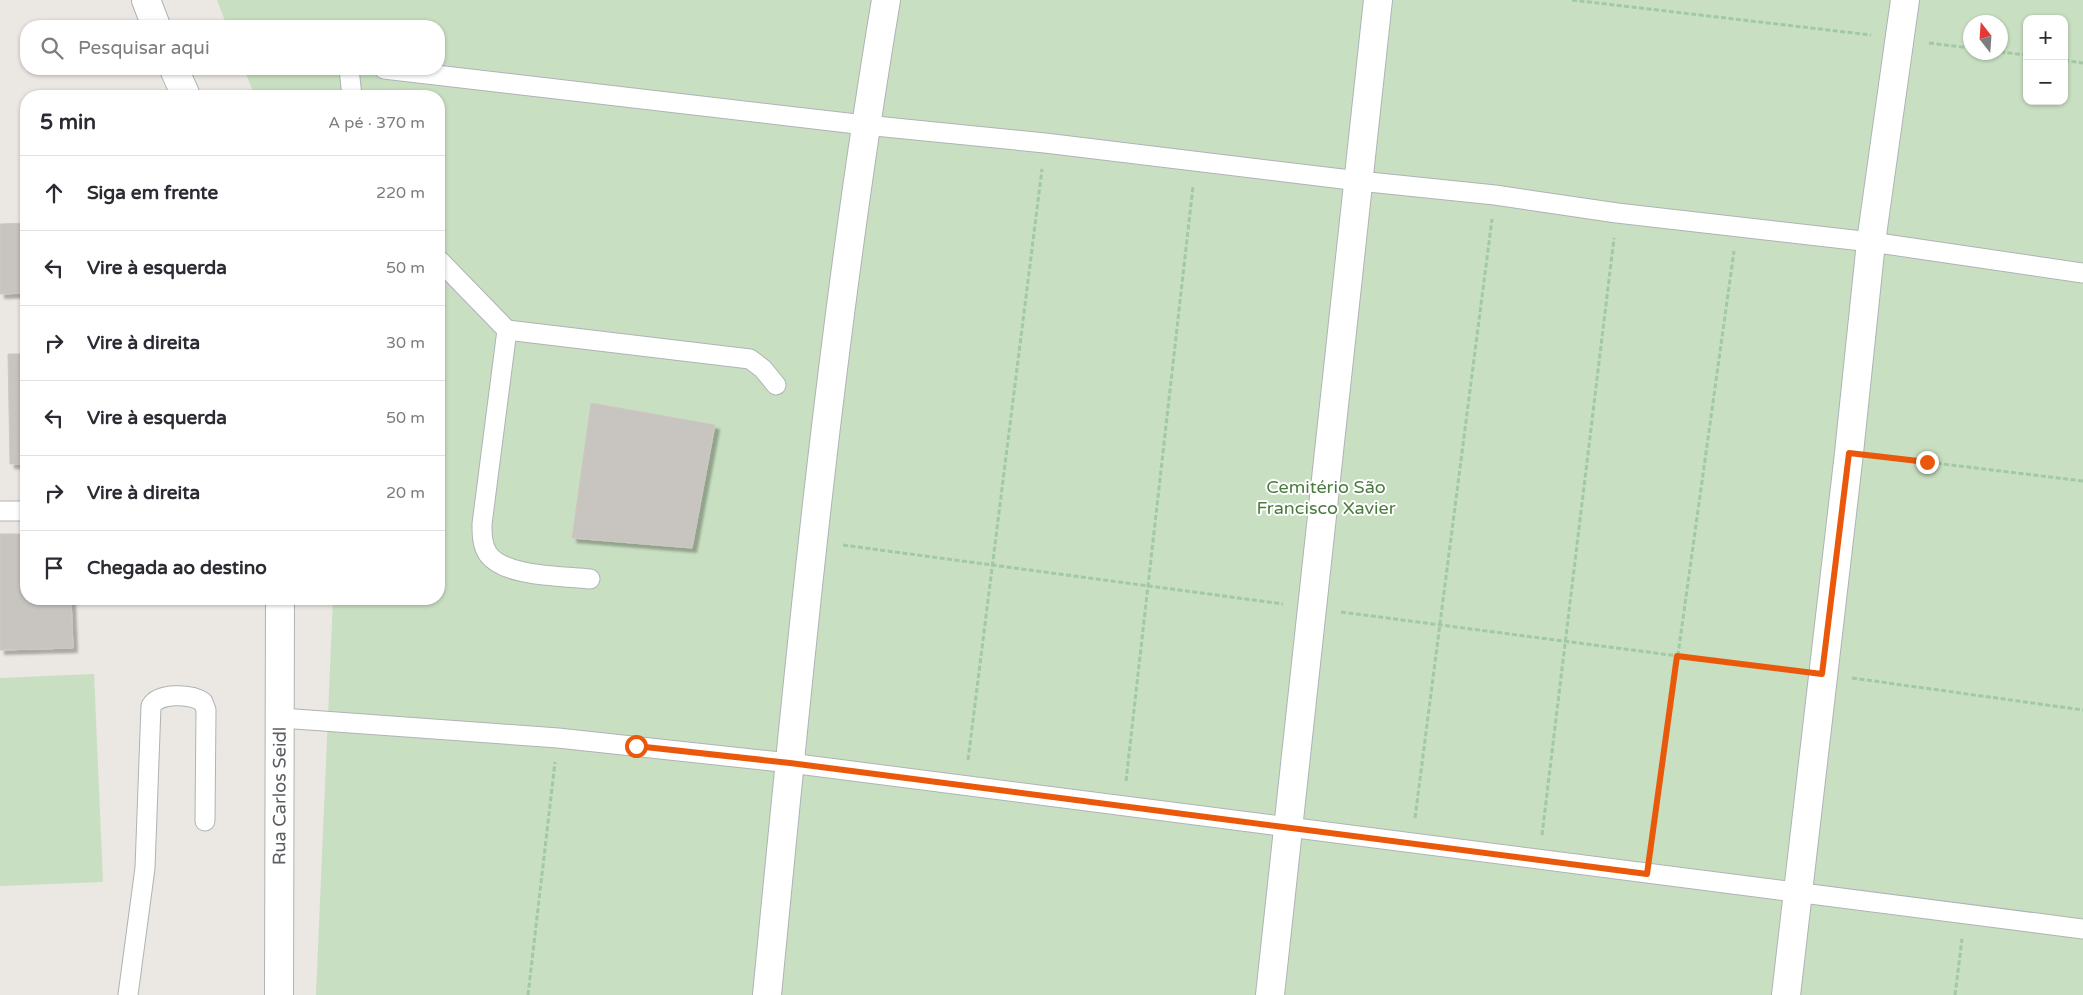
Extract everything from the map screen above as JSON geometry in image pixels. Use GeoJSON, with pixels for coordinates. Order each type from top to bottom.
{"type":"FeatureCollection","features":[{"type":"Feature","properties":{"kind":"street"},"geometry":{"type":"LineString","coordinates":[[146,0],[154,20]]}},
{"type":"Feature","properties":{"kind":"street"},"geometry":{"type":"LineString","coordinates":[[767,995],[813,540],[866,125],[886,0]]}},
{"type":"Feature","properties":{"kind":"street"},"geometry":{"type":"LineString","coordinates":[[1270,995],[1378,0]]}},
{"type":"Feature","properties":{"kind":"street"},"geometry":{"type":"LineString","coordinates":[[1786,995],[1849,453],[1871,242],[1905,0]]}},
{"type":"Feature","properties":{"kind":"street"},"geometry":{"type":"LineString","coordinates":[[177,75],[183,90]]}},
{"type":"Feature","properties":{"kind":"street","name":"Rua Carlos Seidl"},"geometry":{"type":"LineString","coordinates":[[279,995],[280,605]]}},
{"type":"Feature","properties":{"kind":"lane"},"geometry":{"type":"LineString","coordinates":[[350,75],[352,90]]}},
{"type":"Feature","properties":{"kind":"lane"},"geometry":{"type":"LineString","coordinates":[[436,75],[866,125],[1045,143],[1359,182],[1495,196],[1617,213],[1871,242],[2083,273]]}},
{"type":"Feature","properties":{"kind":"lane"},"geometry":{"type":"LineString","coordinates":[[445,266],[507,330],[750,359],[763,368],[776,385]]}},
{"type":"Feature","properties":{"kind":"lane"},"geometry":{"type":"LineString","coordinates":[[507,330],[482,524],[483,539],[487,553],[496,562],[514,570],[590,578]]}},
{"type":"Feature","properties":{"kind":"lane"},"geometry":{"type":"LineString","coordinates":[[0,511],[20,511]]}},
{"type":"Feature","properties":{"kind":"lane"},"geometry":{"type":"LineString","coordinates":[[128,995],[145,868],[151,706],[154,700],[161,697],[196,697],[203,702],[206,710],[205,821]]}},
{"type":"Feature","properties":{"kind":"lane"},"geometry":{"type":"LineString","coordinates":[[281,718],[558,738],[790,763],[1965,916],[2083,929]]}},
{"type":"Feature","properties":{"kind":"path"},"geometry":{"type":"LineString","coordinates":[[1572,0],[1963,47]]}},
{"type":"Feature","properties":{"kind":"path"},"geometry":{"type":"LineString","coordinates":[[2008,53],[2023,55]]}},
{"type":"Feature","properties":{"kind":"path"},"geometry":{"type":"LineString","coordinates":[[2068,61],[2083,63]]}},
{"type":"Feature","properties":{"kind":"path"},"geometry":{"type":"LineString","coordinates":[[965,786],[1045,143]]}},
{"type":"Feature","properties":{"kind":"path"},"geometry":{"type":"LineString","coordinates":[[1123,806],[1196,161]]}},
{"type":"Feature","properties":{"kind":"path"},"geometry":{"type":"LineString","coordinates":[[1411,844],[1495,196]]}},
{"type":"Feature","properties":{"kind":"path"},"geometry":{"type":"LineString","coordinates":[[1539,860],[1617,213]]}},
{"type":"Feature","properties":{"kind":"path"},"geometry":{"type":"LineString","coordinates":[[1647,874],[1737,227]]}},
{"type":"Feature","properties":{"kind":"path"},"geometry":{"type":"LineString","coordinates":[[1849,453],[2083,481]]}},
{"type":"Feature","properties":{"kind":"path"},"geometry":{"type":"LineString","coordinates":[[813,540],[2083,710]]}},
{"type":"Feature","properties":{"kind":"path"},"geometry":{"type":"LineString","coordinates":[[528,995],[558,738]]}},
{"type":"Feature","properties":{"kind":"path"},"geometry":{"type":"LineString","coordinates":[[1954,995],[1965,916]]}},
{"type":"Feature","properties":{"kind":"green space","name":"Cemitério São Francisco Xavier"},"geometry":{"type":"Polygon","coordinates":[[[217,0],[2083,0],[2083,995],[316,995],[333,605],[445,605],[445,90],[253,90],[246,75],[445,75],[445,20],[225,20],[217,0]],[[591,403],[572,538],[692,548],[715,425],[591,403]]]}},
{"type":"Feature","properties":{"kind":"green space"},"geometry":{"type":"Polygon","coordinates":[[[94,674],[103,882],[0,886],[0,678],[94,674]]]}},
{"type":"Feature","properties":{"kind":"building"},"geometry":{"type":"Polygon","coordinates":[[[20,223],[20,293],[0,294],[0,224],[20,223]]]}},
{"type":"Feature","properties":{"kind":"building"},"geometry":{"type":"Polygon","coordinates":[[[8,354],[20,354],[20,464],[10,464],[8,354]]]}},
{"type":"Feature","properties":{"kind":"building"},"geometry":{"type":"Polygon","coordinates":[[[591,403],[715,425],[692,548],[572,538],[591,403]]]}},
{"type":"Feature","properties":{"kind":"building"},"geometry":{"type":"Polygon","coordinates":[[[0,534],[20,534],[20,605],[71,605],[73,648],[0,650],[0,534]]]}},
{"type":"Feature","properties":{"kind":"route"},"geometry":{"type":"LineString","coordinates":[[636,746],[790,763],[1647,874],[1677,656],[1822,674],[1849,453],[1927,462]]}}]}
